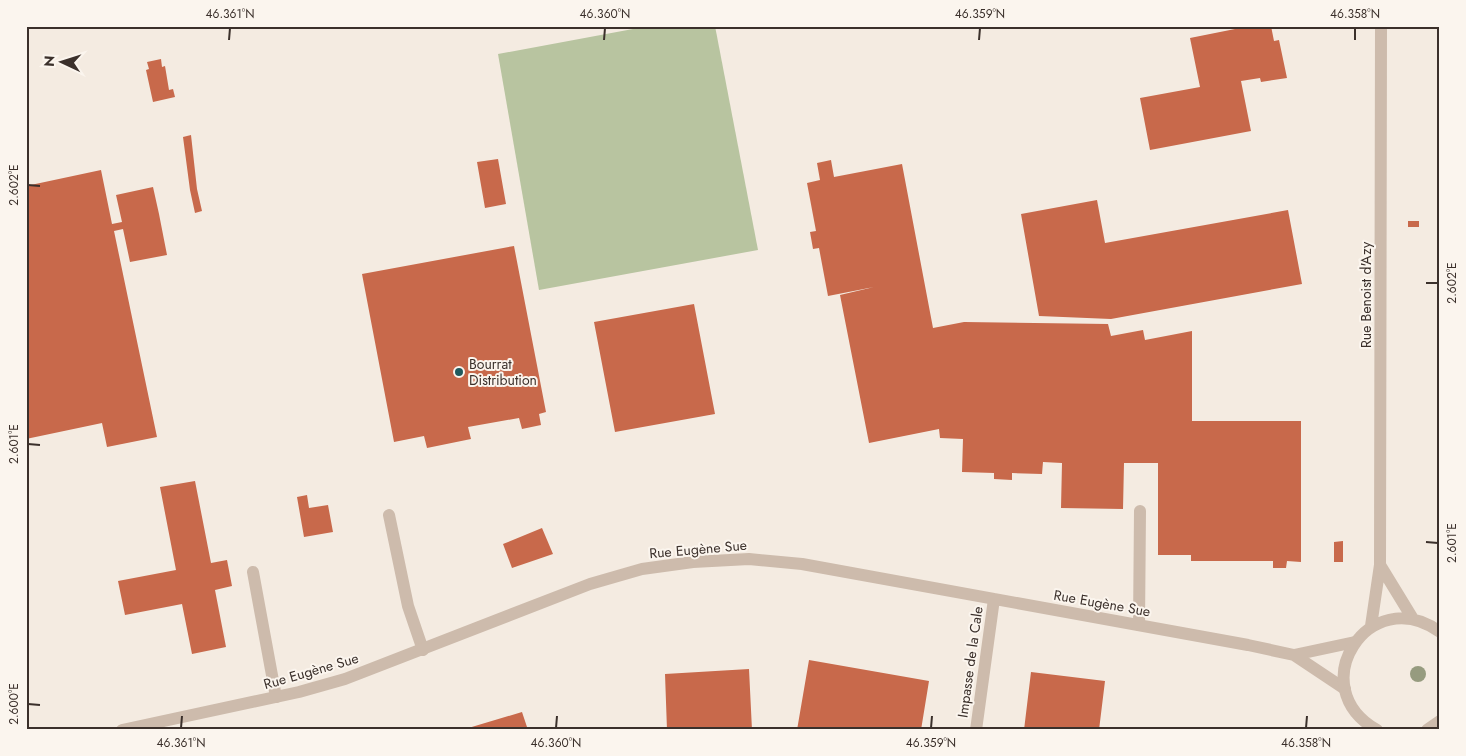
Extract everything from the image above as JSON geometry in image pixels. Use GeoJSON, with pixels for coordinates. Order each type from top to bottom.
{"type":"FeatureCollection","features":[{"type":"Feature","properties":{"kind":"street","name":"Rue Benoist d'Azy"},"geometry":{"type":"LineString","coordinates":[[1371,626],[1380,565],[1381,26]]}},
{"type":"Feature","properties":{"kind":"street"},"geometry":{"type":"LineString","coordinates":[[1139,625],[1140,511]]}},
{"type":"Feature","properties":{"kind":"street"},"geometry":{"type":"LineString","coordinates":[[389,516],[408,606],[423,650]]}},
{"type":"Feature","properties":{"kind":"street","name":"Rue Eugène Sue"},"geometry":{"type":"LineString","coordinates":[[122,730],[276,697],[345,679],[590,584],[642,569],[693,562],[749,559],[802,564],[1294,655],[1345,688]]}},
{"type":"Feature","properties":{"kind":"street"},"geometry":{"type":"LineString","coordinates":[[1380,565],[1413,619]]}},
{"type":"Feature","properties":{"kind":"street"},"geometry":{"type":"LineString","coordinates":[[253,572],[276,697]]}},
{"type":"Feature","properties":{"kind":"street","name":"Impasse de la Cale"},"geometry":{"type":"LineString","coordinates":[[976,730],[994,599]]}},
{"type":"Feature","properties":{"kind":"street"},"geometry":{"type":"LineString","coordinates":[[1377,730],[1366,724],[1355,712],[1347,697],[1344,664],[1350,649],[1371,626],[1384,620],[1398,618],[1413,619],[1429,624],[1440,632]]}},
{"type":"Feature","properties":{"kind":"street","name":"Rue Eugène Sue"},"geometry":{"type":"LineString","coordinates":[[1294,655],[1355,642]]}},
{"type":"Feature","properties":{"kind":"green space"},"geometry":{"type":"Polygon","coordinates":[[[649,26],[715,26],[758,250],[539,290],[498,54],[649,26]]]}},
{"type":"Feature","properties":{"kind":"building"},"geometry":{"type":"Polygon","coordinates":[[[1250,26],[1271,26],[1274,41],[1279,40],[1287,78],[1261,82],[1260,78],[1241,81],[1251,131],[1150,150],[1140,98],[1200,87],[1190,38],[1250,26]]]}},
{"type":"Feature","properties":{"kind":"building"},"geometry":{"type":"Polygon","coordinates":[[[161,59],[162,67],[165,66],[169,90],[173,89],[175,97],[153,102],[146,70],[149,69],[147,62],[161,59]]]}},
{"type":"Feature","properties":{"kind":"building"},"geometry":{"type":"Polygon","coordinates":[[[191,135],[197,189],[202,211],[195,213],[183,137],[191,135]]]}},
{"type":"Feature","properties":{"kind":"building"},"geometry":{"type":"Polygon","coordinates":[[[498,159],[506,204],[485,208],[477,162],[498,159]]]}},
{"type":"Feature","properties":{"kind":"building"},"geometry":{"type":"Polygon","coordinates":[[[831,160],[834,177],[902,164],[933,328],[964,322],[1108,324],[1111,336],[1143,330],[1145,340],[1192,331],[1192,421],[1301,421],[1301,562],[1287,561],[1286,568],[1273,568],[1273,561],[1191,561],[1191,555],[1158,555],[1158,463],[1124,463],[1123,509],[1061,508],[1062,463],[1043,462],[1042,474],[1012,473],[1012,480],[994,479],[994,473],[962,472],[963,439],[940,438],[939,429],[869,443],[840,295],[874,287],[828,296],[819,248],[813,249],[810,232],[816,231],[807,183],[820,180],[817,163],[831,160]]]}},
{"type":"Feature","properties":{"kind":"building"},"geometry":{"type":"Polygon","coordinates":[[[101,170],[112,224],[122,222],[116,195],[153,187],[159,214],[167,255],[130,262],[123,229],[114,231],[157,437],[107,447],[102,423],[26,439],[26,186],[101,170]]]}},
{"type":"Feature","properties":{"kind":"building"},"geometry":{"type":"Polygon","coordinates":[[[1097,200],[1105,243],[1288,210],[1302,284],[1111,319],[1039,316],[1021,214],[1097,200]]]}},
{"type":"Feature","properties":{"kind":"building"},"geometry":{"type":"Polygon","coordinates":[[[1408,221],[1419,221],[1419,227],[1408,227],[1408,221]]]}},
{"type":"Feature","properties":{"kind":"building","name":"Bourrat Distribution"},"geometry":{"type":"Polygon","coordinates":[[[514,246],[546,412],[539,414],[541,425],[522,429],[519,418],[468,427],[471,439],[427,448],[424,436],[394,442],[362,274],[514,246]]]}},
{"type":"Feature","properties":{"kind":"building"},"geometry":{"type":"Polygon","coordinates":[[[694,304],[715,414],[615,432],[594,322],[694,304]]]}},
{"type":"Feature","properties":{"kind":"building"},"geometry":{"type":"Polygon","coordinates":[[[195,481],[211,563],[227,560],[232,586],[215,590],[226,647],[192,654],[182,604],[125,615],[118,581],[176,570],[160,487],[195,481]]]}},
{"type":"Feature","properties":{"kind":"building"},"geometry":{"type":"Polygon","coordinates":[[[1437,486],[1440,486],[1440,508],[1437,507],[1437,486]]]}},
{"type":"Feature","properties":{"kind":"building"},"geometry":{"type":"Polygon","coordinates":[[[307,495],[309,508],[328,505],[333,532],[304,537],[297,497],[307,495]]]}},
{"type":"Feature","properties":{"kind":"building"},"geometry":{"type":"Polygon","coordinates":[[[542,528],[553,554],[512,568],[503,544],[542,528]]]}},
{"type":"Feature","properties":{"kind":"building"},"geometry":{"type":"Polygon","coordinates":[[[1343,541],[1343,562],[1334,562],[1334,542],[1343,541]]]}},
{"type":"Feature","properties":{"kind":"building"},"geometry":{"type":"Polygon","coordinates":[[[809,660],[929,681],[921,730],[797,730],[809,660]]]}},
{"type":"Feature","properties":{"kind":"building"},"geometry":{"type":"Polygon","coordinates":[[[749,669],[752,730],[667,730],[665,674],[749,669]]]}},
{"type":"Feature","properties":{"kind":"building"},"geometry":{"type":"Polygon","coordinates":[[[1031,672],[1105,681],[1099,730],[1024,730],[1031,672]]]}},
{"type":"Feature","properties":{"kind":"building"},"geometry":{"type":"Polygon","coordinates":[[[522,712],[528,730],[465,729],[522,712]]]}},
{"type":"Feature","properties":{"kind":"place","name":"Bourrat Distribution"},"geometry":{"type":"Point","coordinates":[459,372]}}]}
